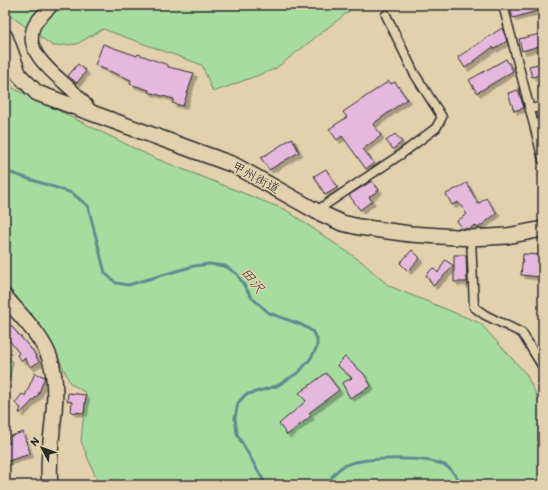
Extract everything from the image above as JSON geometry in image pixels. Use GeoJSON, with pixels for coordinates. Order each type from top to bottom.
{"type":"FeatureCollection","features":[{"type":"Feature","properties":{"kind":"highway","name":"甲州街道"},"geometry":{"type":"LineString","coordinates":[[5,37],[14,65],[27,85],[37,92],[50,99],[207,154],[234,165],[332,219],[359,227],[410,234],[471,238],[507,236],[543,229]]}},
{"type":"Feature","properties":{"kind":"highway"},"geometry":{"type":"LineString","coordinates":[[5,297],[32,329],[48,355],[54,373],[55,390],[49,462],[50,485]]}},
{"type":"Feature","properties":{"kind":"main road"},"geometry":{"type":"LineString","coordinates":[[52,5],[34,26],[32,37],[34,48],[40,58],[79,97],[93,114]]}},
{"type":"Feature","properties":{"kind":"street"},"geometry":{"type":"LineString","coordinates":[[503,5],[543,160]]}},
{"type":"Feature","properties":{"kind":"street"},"geometry":{"type":"LineString","coordinates":[[316,211],[400,155],[436,128],[442,117],[414,73],[386,15]]}},
{"type":"Feature","properties":{"kind":"street"},"geometry":{"type":"LineString","coordinates":[[531,109],[543,106]]}},
{"type":"Feature","properties":{"kind":"street"},"geometry":{"type":"LineString","coordinates":[[471,238],[474,307],[478,311],[522,334],[543,367]]}},
{"type":"Feature","properties":{"kind":"green space"},"geometry":{"type":"Polygon","coordinates":[[[5,5],[357,5],[275,69],[213,92],[202,65],[103,29],[77,44],[53,46],[5,12],[5,5]]]}},
{"type":"Feature","properties":{"kind":"green space"},"geometry":{"type":"Polygon","coordinates":[[[5,84],[152,157],[286,210],[362,262],[389,286],[480,323],[526,374],[543,409],[543,485],[99,485],[81,441],[86,393],[70,383],[54,348],[15,295],[5,302],[5,84]]]}},
{"type":"Feature","properties":{"kind":"green space"},"geometry":{"type":"Polygon","coordinates":[[[5,352],[13,363],[5,396],[5,352]]]}},
{"type":"Feature","properties":{"kind":"building"},"geometry":{"type":"Polygon","coordinates":[[[509,5],[543,5],[543,9],[513,18],[509,5]]]}},
{"type":"Feature","properties":{"kind":"building"},"geometry":{"type":"Polygon","coordinates":[[[502,28],[507,41],[494,49],[493,47],[465,68],[458,57],[502,28]]]}},
{"type":"Feature","properties":{"kind":"building"},"geometry":{"type":"Polygon","coordinates":[[[540,34],[543,45],[522,51],[519,39],[540,34]]]}},
{"type":"Feature","properties":{"kind":"building"},"geometry":{"type":"Polygon","coordinates":[[[103,44],[137,56],[138,54],[168,65],[168,67],[194,73],[183,106],[172,103],[174,99],[148,92],[149,90],[130,84],[131,80],[95,65],[103,44]]]}},
{"type":"Feature","properties":{"kind":"building"},"geometry":{"type":"Polygon","coordinates":[[[506,59],[513,71],[477,93],[469,80],[506,59]]]}},
{"type":"Feature","properties":{"kind":"building"},"geometry":{"type":"Polygon","coordinates":[[[543,63],[543,74],[532,77],[529,66],[543,63]]]}},
{"type":"Feature","properties":{"kind":"building"},"geometry":{"type":"Polygon","coordinates":[[[78,64],[86,71],[77,83],[68,76],[78,64]]]}},
{"type":"Feature","properties":{"kind":"building"},"geometry":{"type":"Polygon","coordinates":[[[389,81],[391,84],[395,82],[407,99],[373,124],[381,136],[363,149],[374,163],[366,169],[342,136],[337,140],[329,129],[347,117],[343,112],[389,81]]]}},
{"type":"Feature","properties":{"kind":"building"},"geometry":{"type":"Polygon","coordinates":[[[518,90],[524,108],[514,111],[508,93],[518,90]]]}},
{"type":"Feature","properties":{"kind":"building"},"geometry":{"type":"Polygon","coordinates":[[[395,134],[402,142],[393,149],[386,141],[395,134]]]}},
{"type":"Feature","properties":{"kind":"building"},"geometry":{"type":"Polygon","coordinates":[[[292,138],[299,152],[269,170],[261,158],[292,138]]]}},
{"type":"Feature","properties":{"kind":"building"},"geometry":{"type":"Polygon","coordinates":[[[326,169],[337,188],[325,195],[314,176],[326,169]]]}},
{"type":"Feature","properties":{"kind":"building"},"geometry":{"type":"Polygon","coordinates":[[[372,181],[379,190],[369,197],[372,201],[360,210],[349,195],[372,181]]]}},
{"type":"Feature","properties":{"kind":"building"},"geometry":{"type":"Polygon","coordinates":[[[467,183],[478,204],[486,198],[497,213],[478,228],[475,225],[469,229],[462,228],[457,221],[467,214],[458,202],[452,205],[446,194],[467,183]]]}},
{"type":"Feature","properties":{"kind":"building"},"geometry":{"type":"Polygon","coordinates":[[[412,250],[420,258],[408,271],[400,263],[412,250]]]}},
{"type":"Feature","properties":{"kind":"building"},"geometry":{"type":"Polygon","coordinates":[[[523,254],[543,255],[543,270],[540,270],[540,277],[521,275],[523,254]]]}},
{"type":"Feature","properties":{"kind":"building"},"geometry":{"type":"Polygon","coordinates":[[[454,255],[466,255],[467,282],[454,282],[454,255]]]}},
{"type":"Feature","properties":{"kind":"building"},"geometry":{"type":"Polygon","coordinates":[[[445,260],[454,266],[433,286],[426,275],[433,268],[438,273],[445,260]]]}},
{"type":"Feature","properties":{"kind":"building"},"geometry":{"type":"Polygon","coordinates":[[[5,319],[33,351],[39,362],[30,367],[25,358],[22,361],[17,355],[19,353],[5,335],[5,319]]]}},
{"type":"Feature","properties":{"kind":"building"},"geometry":{"type":"Polygon","coordinates":[[[345,357],[364,374],[371,386],[350,398],[342,383],[352,378],[337,365],[345,357]]]}},
{"type":"Feature","properties":{"kind":"building"},"geometry":{"type":"Polygon","coordinates":[[[35,373],[45,377],[38,395],[21,413],[19,413],[21,408],[15,403],[22,394],[25,396],[35,373]]]}},
{"type":"Feature","properties":{"kind":"building"},"geometry":{"type":"Polygon","coordinates":[[[326,373],[339,390],[309,413],[311,416],[287,435],[279,424],[306,401],[299,393],[326,373]]]}},
{"type":"Feature","properties":{"kind":"building"},"geometry":{"type":"Polygon","coordinates":[[[68,393],[86,395],[84,413],[71,412],[72,402],[67,401],[68,393]]]}},
{"type":"Feature","properties":{"kind":"building"},"geometry":{"type":"Polygon","coordinates":[[[23,432],[30,454],[5,462],[5,444],[10,443],[8,437],[23,432]]]}},
{"type":"Feature","properties":{"kind":"waterway","name":"田沢"},"geometry":{"type":"LineString","coordinates":[[5,171],[72,193],[88,206],[105,273],[116,283],[128,285],[194,266],[209,264],[225,266],[237,274],[252,298],[269,313],[302,325],[312,331],[317,339],[317,347],[311,358],[299,372],[277,386],[245,395],[238,403],[235,418],[237,434],[266,485]]}},
{"type":"Feature","properties":{"kind":"waterway","name":"田沢"},"geometry":{"type":"LineString","coordinates":[[328,485],[340,468],[346,465],[355,462],[381,459],[412,459],[438,463],[450,469],[455,474],[461,485]]}}]}
